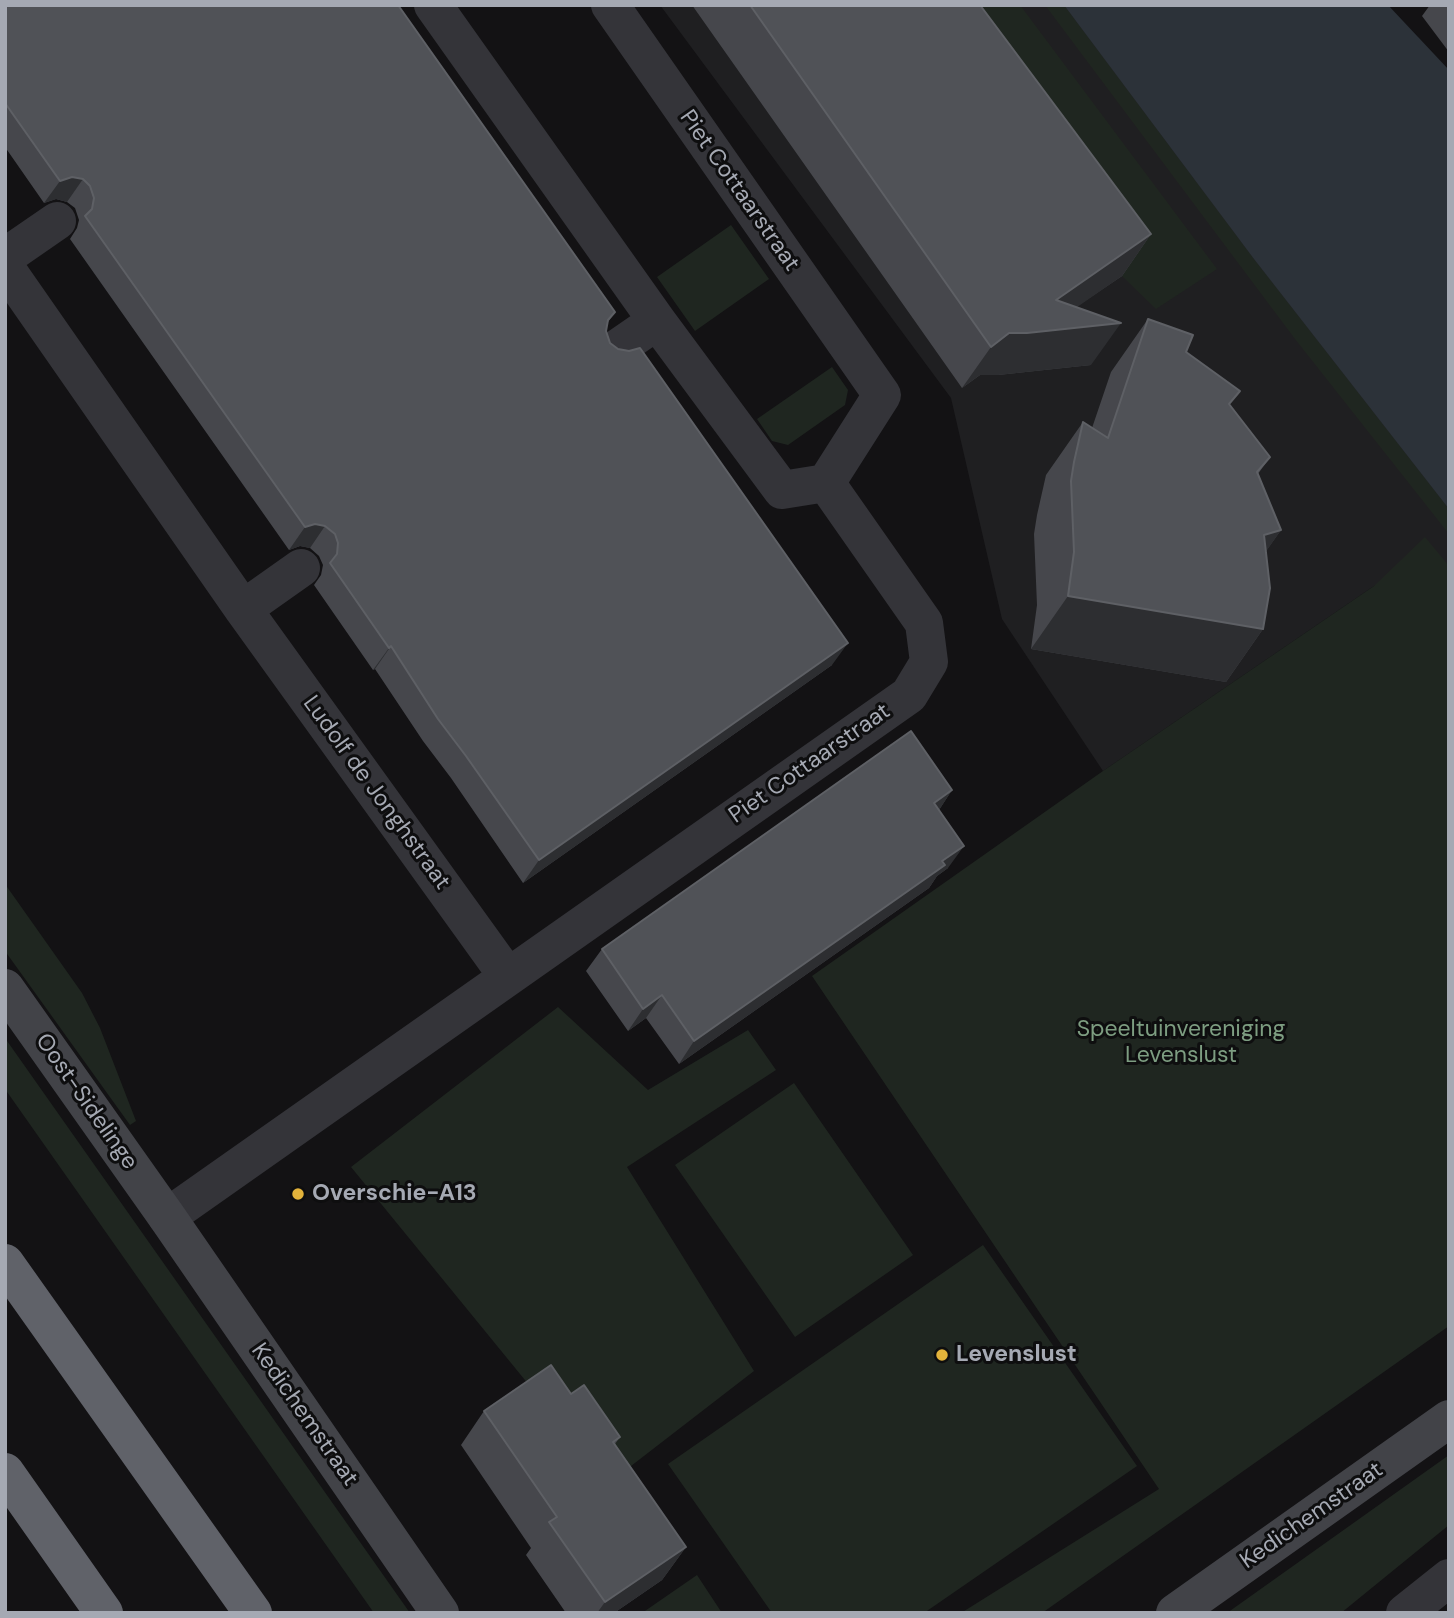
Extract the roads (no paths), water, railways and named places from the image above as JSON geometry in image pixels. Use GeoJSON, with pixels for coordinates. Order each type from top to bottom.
{"type":"FeatureCollection","features":[{"type":"Feature","properties":{"kind":"highway"},"geometry":{"type":"LineString","coordinates":[[5,1263],[253,1613]]}},
{"type":"Feature","properties":{"kind":"highway"},"geometry":{"type":"LineString","coordinates":[[5,1472],[104,1613]]}},
{"type":"Feature","properties":{"kind":"street"},"geometry":{"type":"LineString","coordinates":[[433,5],[657,321],[782,490],[826,483]]}},
{"type":"Feature","properties":{"kind":"street","name":"Piet Cottaarstraat"},"geometry":{"type":"LineString","coordinates":[[508,977],[909,695],[929,662],[924,623],[826,483],[881,395],[610,5]]}},
{"type":"Feature","properties":{"kind":"street"},"geometry":{"type":"LineString","coordinates":[[5,257],[57,221]]}},
{"type":"Feature","properties":{"kind":"street","name":"Ludolf de Jonghstraat"},"geometry":{"type":"LineString","coordinates":[[5,267],[243,609],[508,977]]}},
{"type":"Feature","properties":{"kind":"street"},"geometry":{"type":"LineString","coordinates":[[612,352],[657,321]]}},
{"type":"Feature","properties":{"kind":"street"},"geometry":{"type":"LineString","coordinates":[[243,609],[301,568]]}},
{"type":"Feature","properties":{"kind":"street"},"geometry":{"type":"LineString","coordinates":[[167,1217],[508,977]]}},
{"type":"Feature","properties":{"kind":"street","name":"Oost-Sidelinge"},"geometry":{"type":"LineString","coordinates":[[5,988],[167,1217]]}},
{"type":"Feature","properties":{"kind":"street","name":"Kedichemstraat"},"geometry":{"type":"LineString","coordinates":[[167,1217],[440,1613]]}},
{"type":"Feature","properties":{"kind":"street","name":"Kedichemstraat"},"geometry":{"type":"LineString","coordinates":[[1175,1613],[1449,1419]]}},
{"type":"Feature","properties":{"kind":"street"},"geometry":{"type":"LineString","coordinates":[[1405,1613],[1449,1578]]}},
{"type":"Feature","properties":{"kind":"place","name":"Overschie-A13"},"geometry":{"type":"Point","coordinates":[298,1194]}},
{"type":"Feature","properties":{"kind":"place","name":"Levenslust"},"geometry":{"type":"Point","coordinates":[942,1355]}},
{"type":"Feature","properties":{"kind":"park label","name":"Speeltuinvereniging Levenslust"},"geometry":{"type":"Point","coordinates":[1181,1043]}}]}
